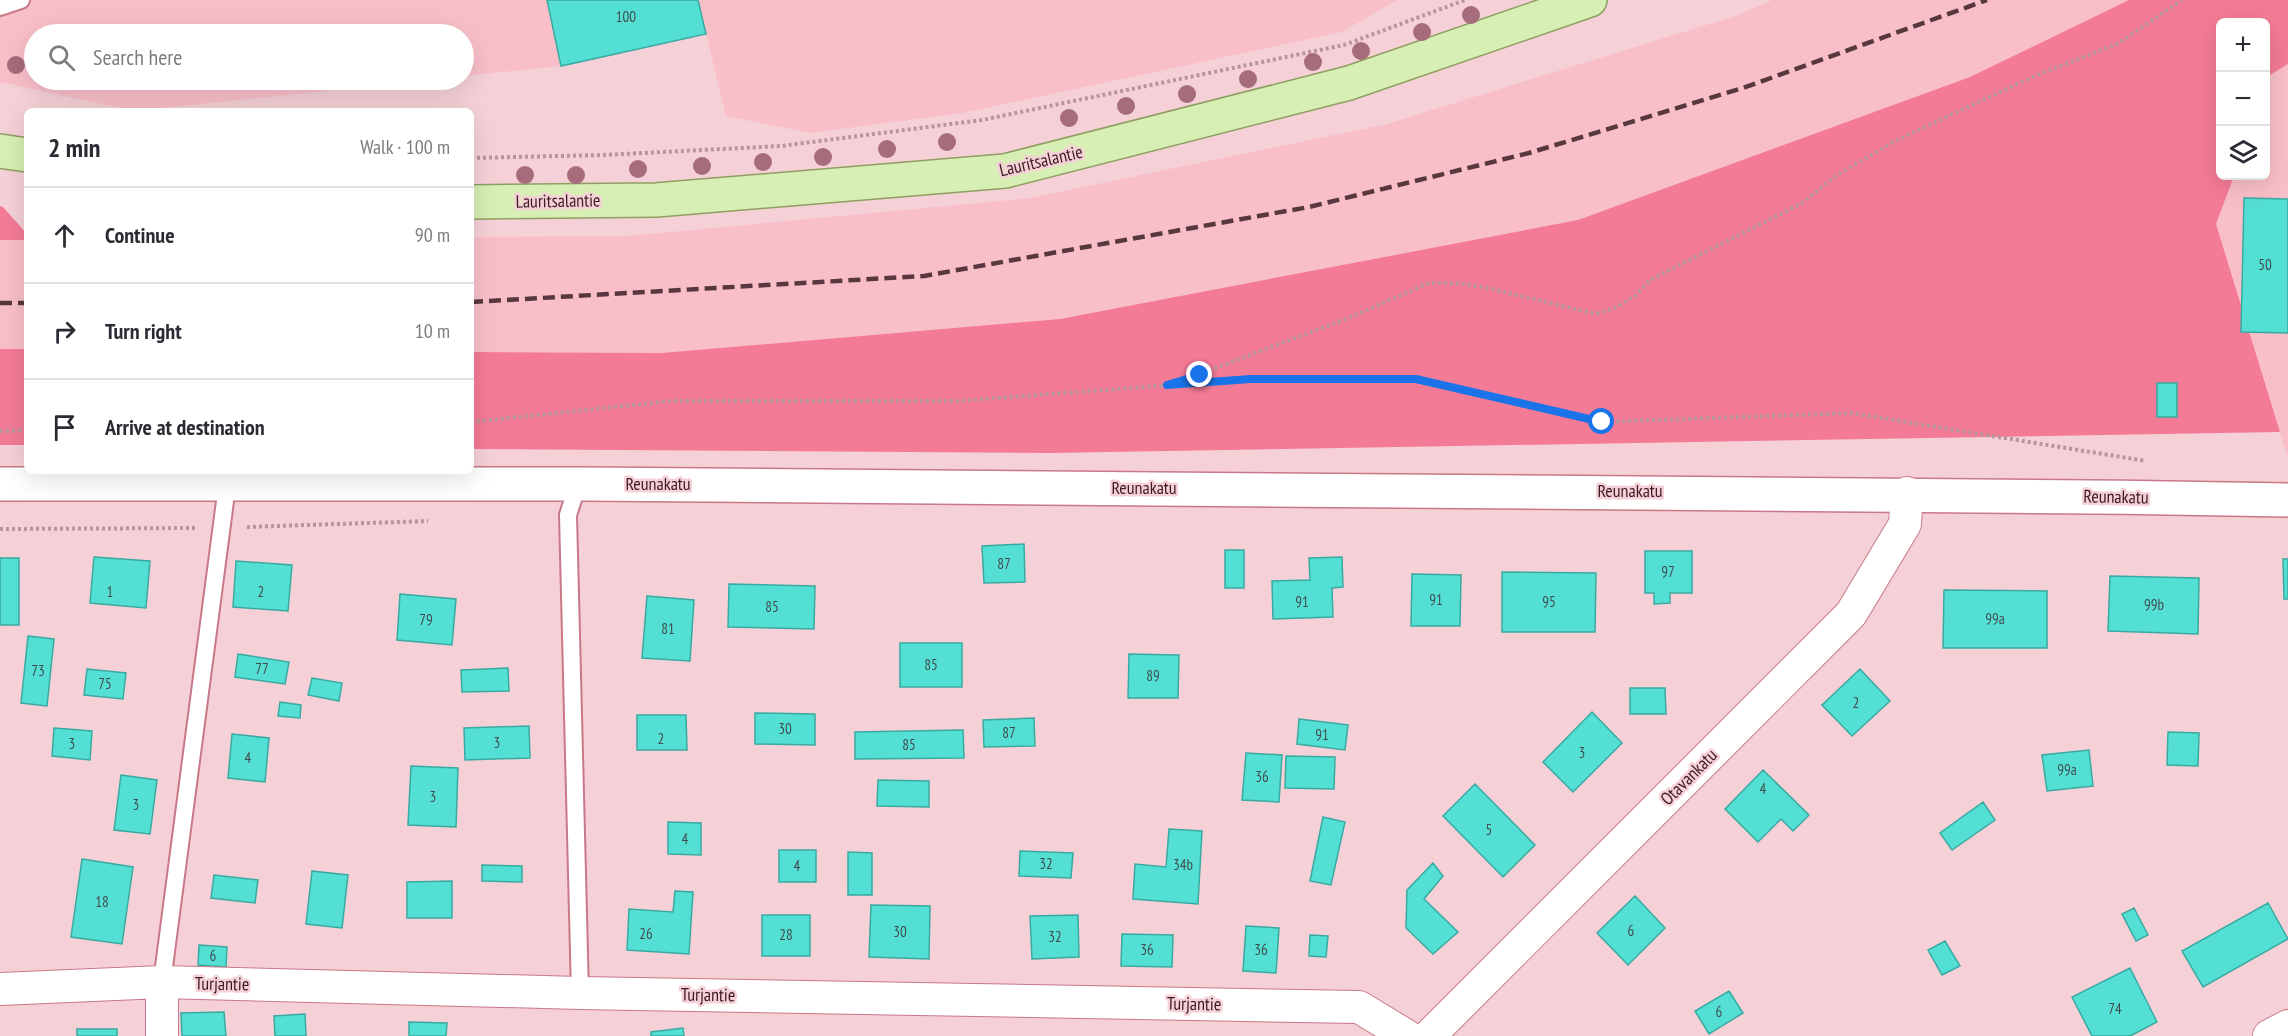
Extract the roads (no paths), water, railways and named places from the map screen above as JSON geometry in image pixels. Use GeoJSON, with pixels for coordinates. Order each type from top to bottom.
{"type":"FeatureCollection","features":[{"type":"Feature","properties":{"kind":"main road","name":"Lauritsalantie"},"geometry":{"type":"LineString","coordinates":[[474,202],[656,200],[1005,171],[1349,83],[1590,0]]}},
{"type":"Feature","properties":{"kind":"main road"},"geometry":{"type":"LineString","coordinates":[[0,151],[24,155]]}},
{"type":"Feature","properties":{"kind":"main road","name":"Reunakatu"},"geometry":{"type":"LineString","coordinates":[[0,483],[227,486],[578,484],[1907,493],[2288,500]]}},
{"type":"Feature","properties":{"kind":"street","name":"Otavankatu"},"geometry":{"type":"LineString","coordinates":[[1429,1036],[1851,614],[1905,524],[1907,493]]}},
{"type":"Feature","properties":{"kind":"street","name":"Turjantie"},"geometry":{"type":"LineString","coordinates":[[0,989],[162,982],[580,993],[1359,1007],[1407,1036]]}},
{"type":"Feature","properties":{"kind":"street"},"geometry":{"type":"LineString","coordinates":[[162,982],[162,1036]]}},
{"type":"Feature","properties":{"kind":"street"},"geometry":{"type":"LineString","coordinates":[[2269,1036],[2288,1026]]}},
{"type":"Feature","properties":{"kind":"lane"},"geometry":{"type":"LineString","coordinates":[[0,7],[21,0]]}},
{"type":"Feature","properties":{"kind":"lane"},"geometry":{"type":"LineString","coordinates":[[578,484],[568,515],[580,993]]}},
{"type":"Feature","properties":{"kind":"lane"},"geometry":{"type":"LineString","coordinates":[[162,982],[227,486]]}},
{"type":"Feature","properties":{"kind":"railway"},"geometry":{"type":"LineString","coordinates":[[474,302],[924,276],[1309,207],[1529,153],[1743,88],[1987,0]]}},
{"type":"Feature","properties":{"kind":"railway"},"geometry":{"type":"LineString","coordinates":[[0,303],[24,303]]}}]}
